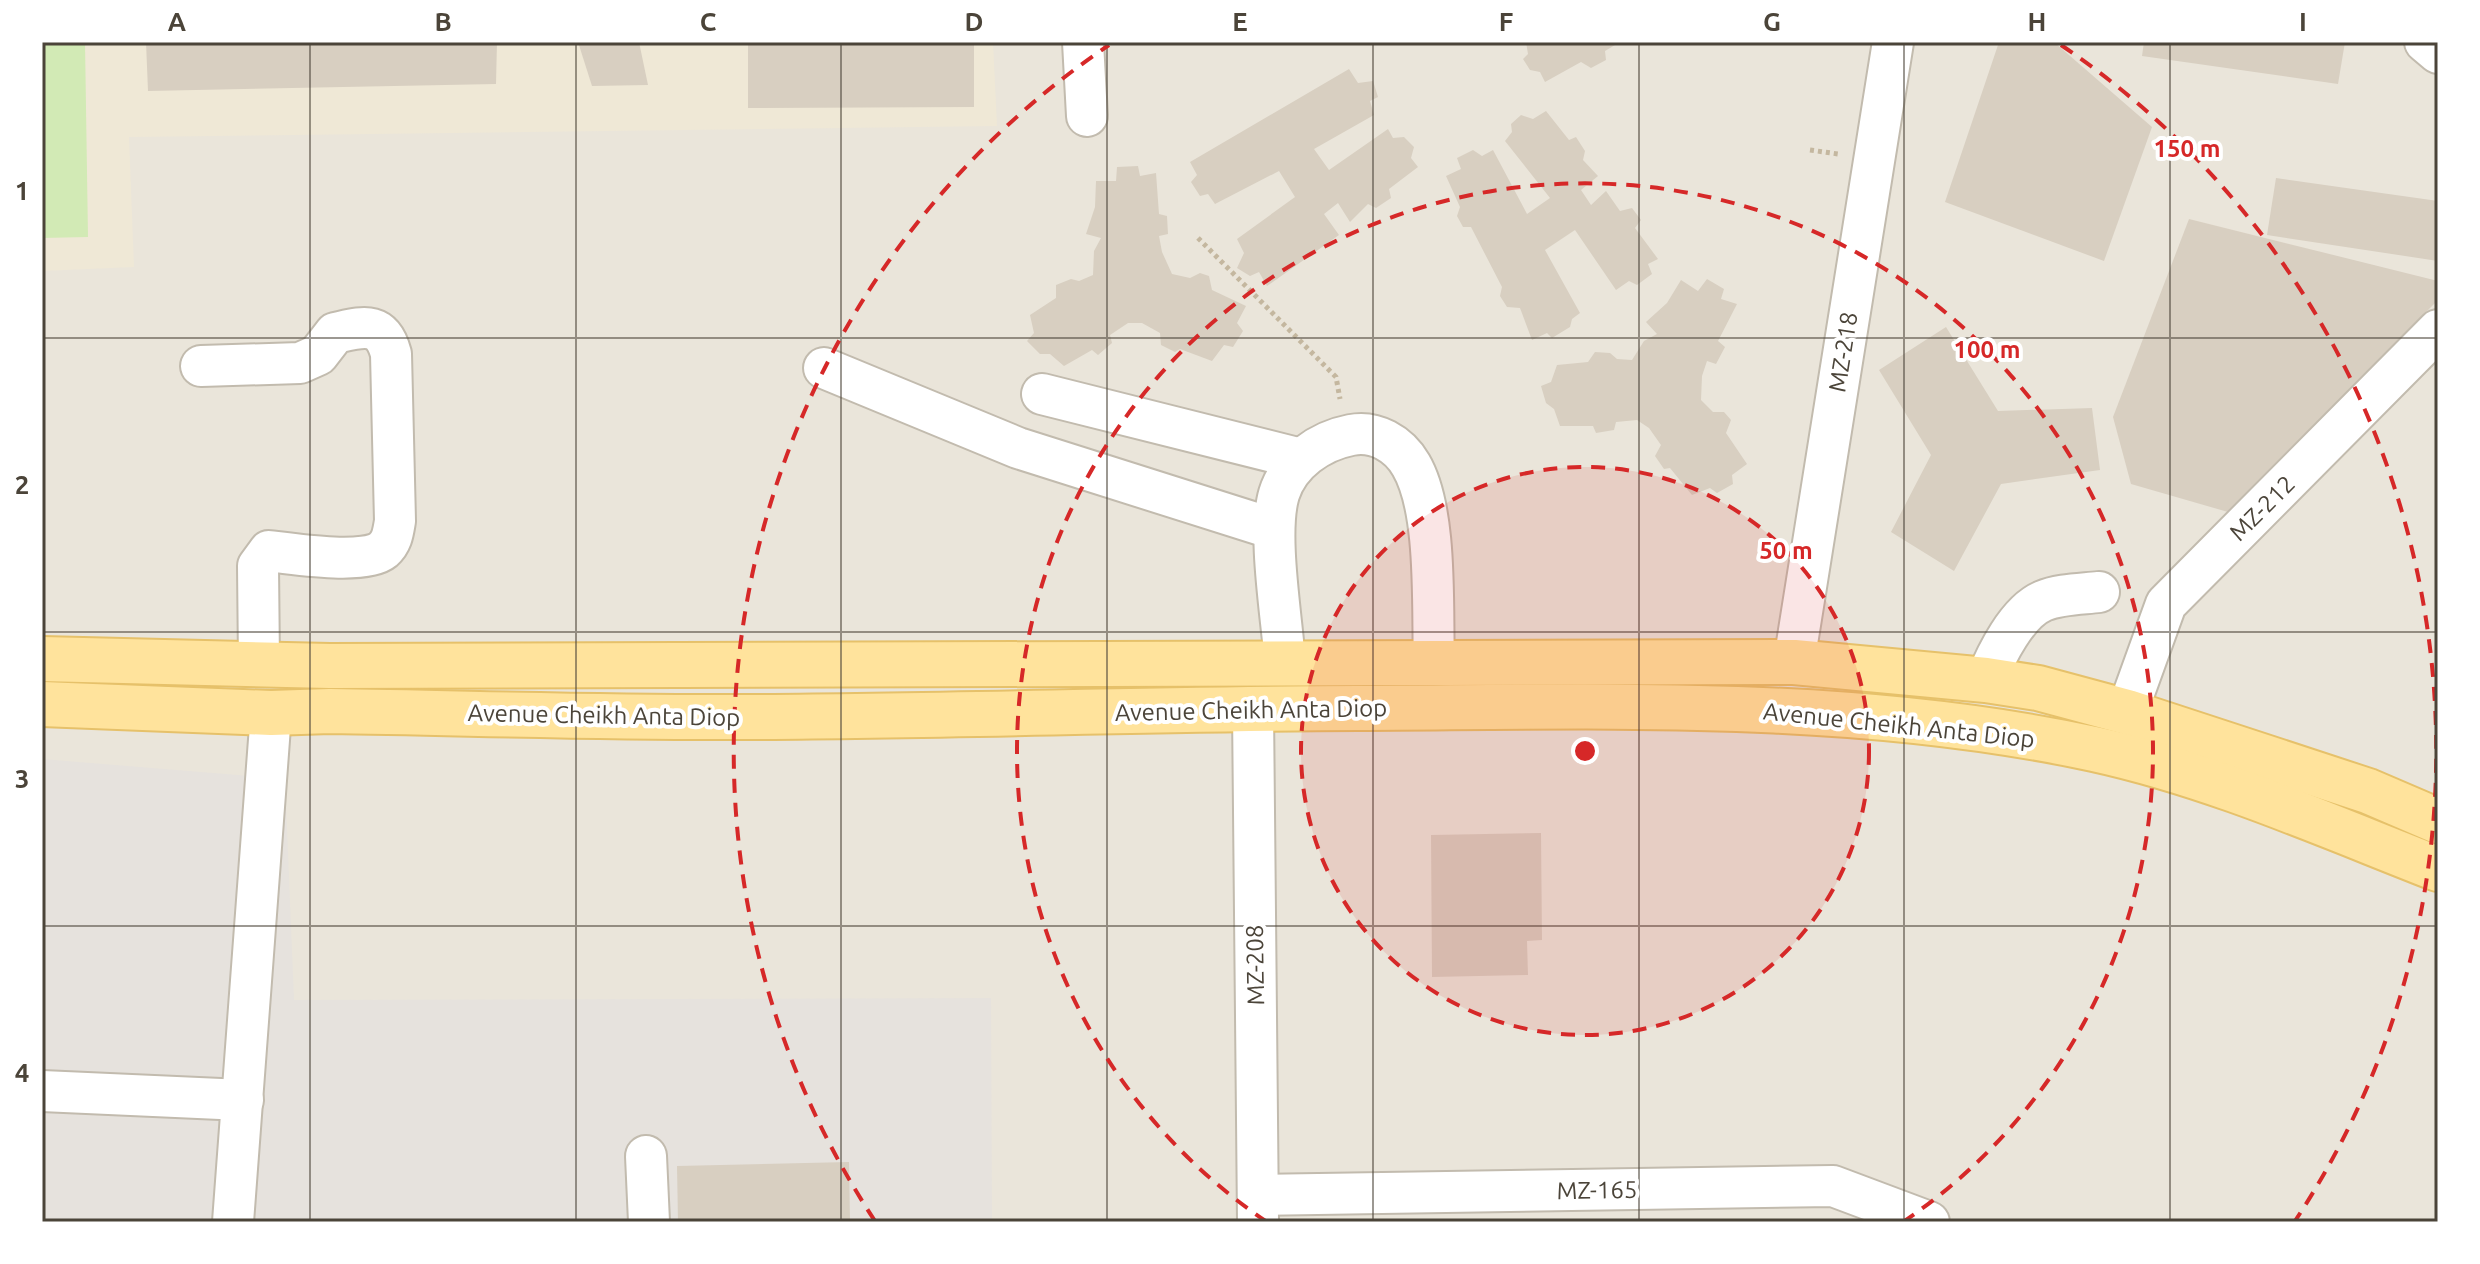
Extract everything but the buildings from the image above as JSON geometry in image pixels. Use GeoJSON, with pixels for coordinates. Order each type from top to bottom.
{"type":"FeatureCollection","features":[{"type":"Feature","properties":{"kind":"main road","name":"Avenue Cheikh Anta Diop"},"geometry":{"type":"LineString","coordinates":[[42,659],[259,664],[1794,662],[1986,680],[2038,688],[2127,712],[2368,791],[2438,821]]}},
{"type":"Feature","properties":{"kind":"main road","name":"Avenue Cheikh Anta Diop"},"geometry":{"type":"LineString","coordinates":[[42,704],[271,713],[330,711],[745,717],[1581,707],[1836,714],[1996,732],[2094,749],[2164,766],[2438,869]]}},
{"type":"Feature","properties":{"kind":"street"},"geometry":{"type":"LineString","coordinates":[[1083,42],[1087,116]]}},
{"type":"Feature","properties":{"kind":"street","name":"MZ-218"},"geometry":{"type":"LineString","coordinates":[[1794,662],[1893,42]]}},
{"type":"Feature","properties":{"kind":"street"},"geometry":{"type":"LineString","coordinates":[[2425,42],[2438,53]]}},
{"type":"Feature","properties":{"kind":"street"},"geometry":{"type":"LineString","coordinates":[[201,366],[300,363],[318,355],[335,333],[362,327],[378,331],[387,339],[391,354],[395,521],[392,539],[370,557],[269,551],[258,566],[259,664]]}},
{"type":"Feature","properties":{"kind":"street","name":"MZ-212"},"geometry":{"type":"LineString","coordinates":[[2127,712],[2166,604],[2438,330]]}},
{"type":"Feature","properties":{"kind":"street"},"geometry":{"type":"LineString","coordinates":[[824,368],[1018,448],[1274,529]]}},
{"type":"Feature","properties":{"kind":"street"},"geometry":{"type":"LineString","coordinates":[[1042,394],[1301,459]]}},
{"type":"Feature","properties":{"kind":"street"},"geometry":{"type":"LineString","coordinates":[[1285,663],[1274,529],[1280,492],[1301,459],[1329,440],[1361,433],[1388,440],[1411,464],[1423,495],[1429,534],[1434,663]]}},
{"type":"Feature","properties":{"kind":"street"},"geometry":{"type":"LineString","coordinates":[[1986,680],[2004,640],[2039,602],[2099,592]]}},
{"type":"Feature","properties":{"kind":"street","name":"MZ-208"},"geometry":{"type":"LineString","coordinates":[[1253,709],[1258,1208]]}},
{"type":"Feature","properties":{"kind":"street"},"geometry":{"type":"LineString","coordinates":[[233,1222],[271,713]]}},
{"type":"Feature","properties":{"kind":"street"},"geometry":{"type":"LineString","coordinates":[[42,1091],[243,1100]]}},
{"type":"Feature","properties":{"kind":"street"},"geometry":{"type":"LineString","coordinates":[[646,1156],[649,1222]]}},
{"type":"Feature","properties":{"kind":"street","name":"MZ-165"},"geometry":{"type":"LineString","coordinates":[[1258,1208],[1642,1206],[1833,1186],[1929,1222]]}},
{"type":"Feature","properties":{"kind":"path"},"geometry":{"type":"LineString","coordinates":[[1198,238],[1336,377],[1345,436]]}},
{"type":"Feature","properties":{"kind":"shaded area"},"geometry":{"type":"Polygon","coordinates":[[[42,42],[2438,42],[2438,1222],[42,1222],[42,42]]]}},
{"type":"Feature","properties":{"kind":"shaded area"},"geometry":{"type":"Polygon","coordinates":[[[42,42],[993,42],[997,126],[129,137],[134,267],[42,271],[42,42]]]}},
{"type":"Feature","properties":{"kind":"shaded area"},"geometry":{"type":"Polygon","coordinates":[[[42,759],[285,779],[294,1000],[991,998],[992,1222],[42,1222],[42,759]]]}},
{"type":"Feature","properties":{"kind":"green space"},"geometry":{"type":"Polygon","coordinates":[[[42,42],[85,42],[88,237],[42,238],[42,42]]]}}]}
